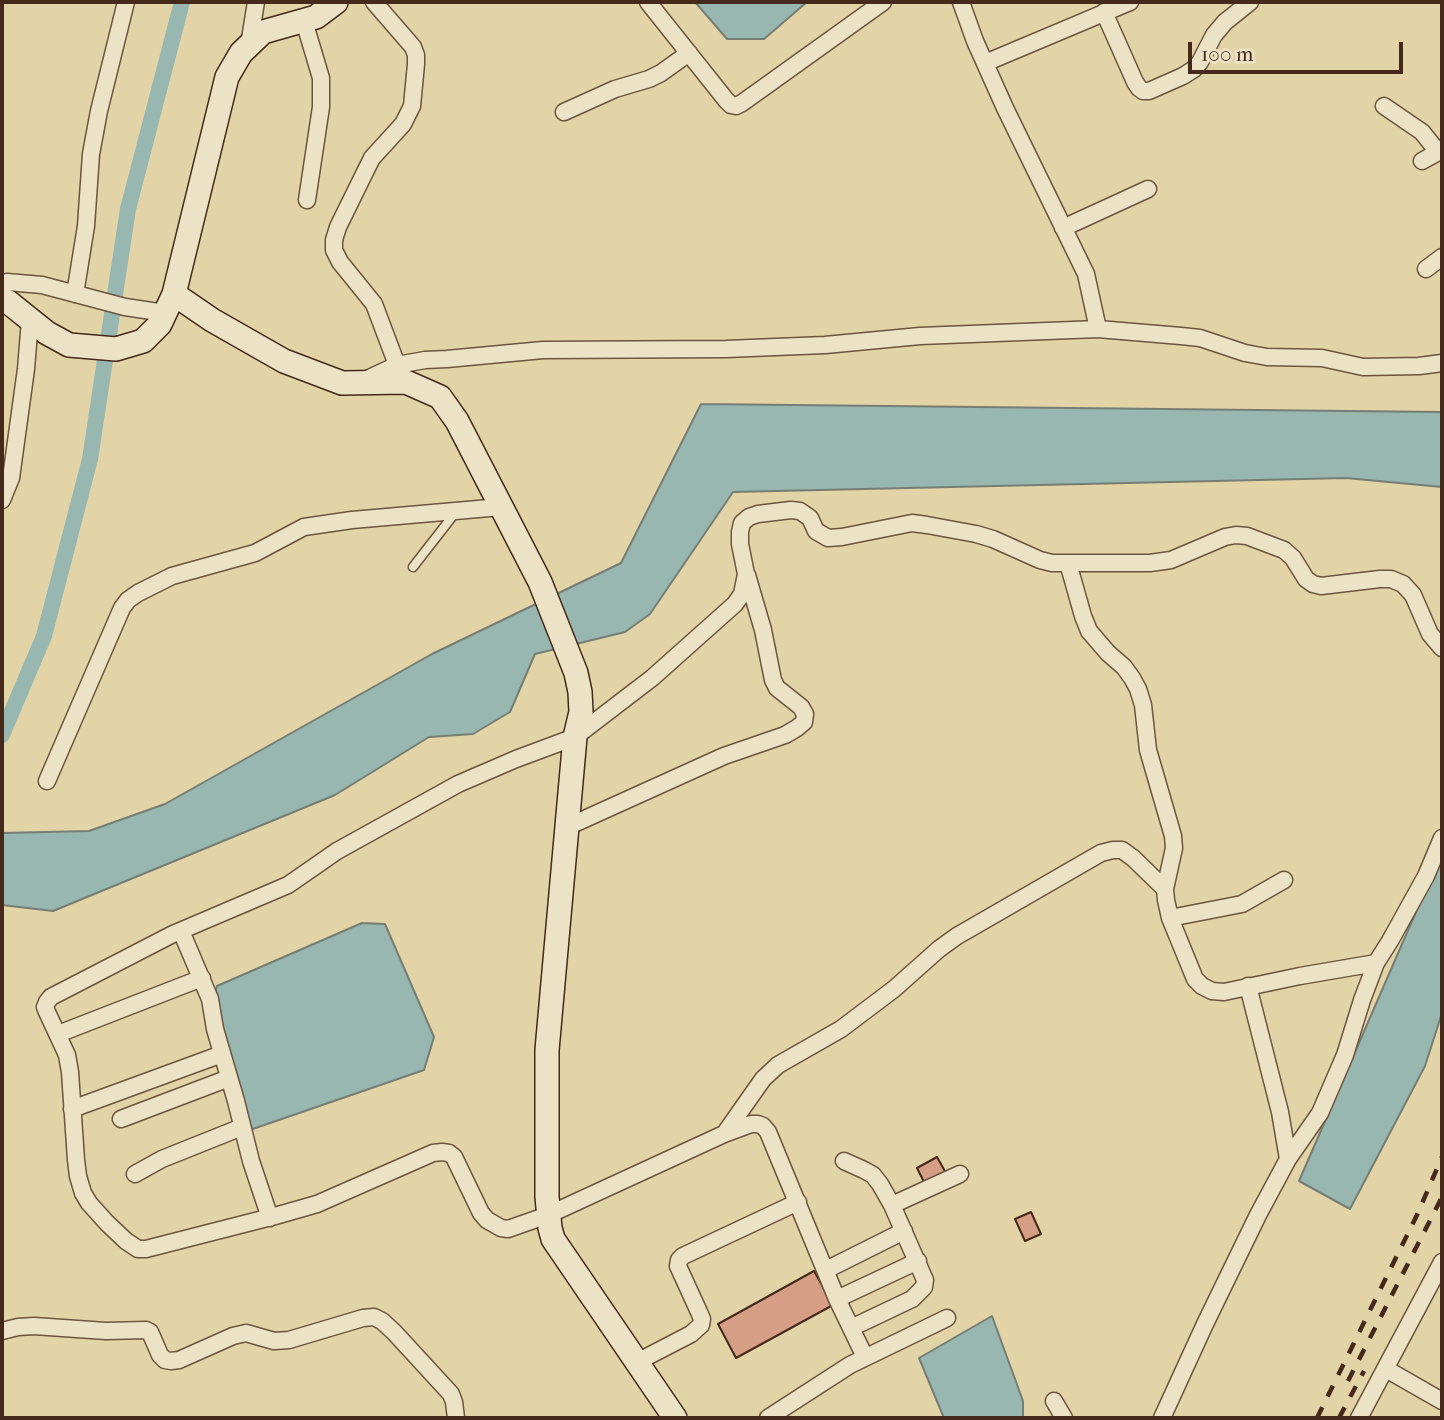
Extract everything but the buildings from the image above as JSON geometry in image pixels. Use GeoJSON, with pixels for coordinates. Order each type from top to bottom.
{"type":"FeatureCollection","features":[{"type":"Feature","properties":{"kind":"main road"},"geometry":{"type":"LineString","coordinates":[[2,301],[8,301],[47,333],[69,345],[116,349],[143,341],[160,324],[170,303],[227,77],[241,53],[263,32],[316,18],[336,2]]}},
{"type":"Feature","properties":{"kind":"main road"},"geometry":{"type":"LineString","coordinates":[[170,303],[212,320],[284,361],[342,383],[406,382],[440,397],[457,421],[540,582],[576,673],[580,692],[547,1050],[547,1197],[550,1228],[553,1239],[675,1418]]}},
{"type":"Feature","properties":{"kind":"street"},"geometry":{"type":"LineString","coordinates":[[75,294],[86,226],[91,154],[126,2]]}},
{"type":"Feature","properties":{"kind":"street"},"geometry":{"type":"LineString","coordinates":[[249,45],[256,2]]}},
{"type":"Feature","properties":{"kind":"street"},"geometry":{"type":"LineString","coordinates":[[374,2],[414,47],[416,64],[412,106],[403,124],[377,152],[365,172],[338,227],[334,250],[340,262],[374,304],[397,365]]}},
{"type":"Feature","properties":{"kind":"street"},"geometry":{"type":"LineString","coordinates":[[648,2],[726,100],[736,106],[883,2]]}},
{"type":"Feature","properties":{"kind":"street"},"geometry":{"type":"LineString","coordinates":[[961,2],[985,62],[1086,274],[1098,329]]}},
{"type":"Feature","properties":{"kind":"street"},"geometry":{"type":"LineString","coordinates":[[985,62],[1130,2]]}},
{"type":"Feature","properties":{"kind":"street"},"geometry":{"type":"LineString","coordinates":[[1104,12],[1135,82],[1143,91],[1149,91],[1194,69],[1214,35],[1248,2]]}},
{"type":"Feature","properties":{"kind":"street"},"geometry":{"type":"LineString","coordinates":[[304,21],[321,78],[321,107],[307,201]]}},
{"type":"Feature","properties":{"kind":"street"},"geometry":{"type":"LineString","coordinates":[[564,112],[615,89],[649,79],[689,52]]}},
{"type":"Feature","properties":{"kind":"street"},"geometry":{"type":"LineString","coordinates":[[1384,106],[1422,132],[1440,151],[1422,160]]}},
{"type":"Feature","properties":{"kind":"street"},"geometry":{"type":"LineString","coordinates":[[1063,228],[1148,189]]}},
{"type":"Feature","properties":{"kind":"street"},"geometry":{"type":"LineString","coordinates":[[1426,269],[1442,257]]}},
{"type":"Feature","properties":{"kind":"street"},"geometry":{"type":"LineString","coordinates":[[2,284],[7,282],[42,285],[125,307],[170,303]]}},
{"type":"Feature","properties":{"kind":"street"},"geometry":{"type":"LineString","coordinates":[[2,500],[11,478],[30,320]]}},
{"type":"Feature","properties":{"kind":"street"},"geometry":{"type":"LineString","coordinates":[[358,383],[397,365],[425,360],[543,350],[726,349],[825,345],[920,336],[1098,329],[1181,335],[1267,357],[1322,358],[1363,367],[1442,363]]}},
{"type":"Feature","properties":{"kind":"street"},"geometry":{"type":"LineString","coordinates":[[47,781],[122,608],[138,593],[172,576],[255,553],[304,527],[352,520],[501,507]]}},
{"type":"Feature","properties":{"kind":"street"},"geometry":{"type":"LineString","coordinates":[[567,828],[724,756],[785,735],[804,722],[805,714],[801,707],[777,688],[746,574],[740,532],[742,523],[758,514],[800,511],[805,513],[816,531],[828,538],[912,523],[927,525],[984,536],[1052,563],[1150,563],[1171,560],[1225,537],[1247,536],[1289,553],[1312,584],[1321,586],[1391,579],[1403,584],[1413,595],[1430,634],[1442,648]]}},
{"type":"Feature","properties":{"kind":"street"},"geometry":{"type":"LineString","coordinates":[[1068,563],[1089,631],[1124,667],[1132,678],[1143,705],[1148,750],[1174,836],[1165,889],[1166,900],[1170,918],[1192,972],[1202,986],[1212,991],[1224,992],[1376,963]]}},
{"type":"Feature","properties":{"kind":"street"},"geometry":{"type":"LineString","coordinates":[[746,574],[741,594],[735,604],[652,678],[575,737],[458,784],[337,851],[288,884],[181,931],[51,998],[46,1007],[67,1055],[78,1176],[83,1193],[95,1211],[138,1249],[317,1204],[433,1153],[443,1152],[454,1157],[481,1213],[492,1225],[508,1229],[548,1215],[724,1134],[758,1124],[768,1132],[837,1299],[865,1357]]}},
{"type":"Feature","properties":{"kind":"street"},"geometry":{"type":"LineString","coordinates":[[1163,1418],[1258,1215],[1288,1159],[1315,1122],[1331,1089],[1376,963],[1426,876],[1442,838]]}},
{"type":"Feature","properties":{"kind":"street"},"geometry":{"type":"LineString","coordinates":[[724,1134],[763,1079],[778,1065],[841,1029],[957,936],[1101,853],[1122,850],[1165,889]]}},
{"type":"Feature","properties":{"kind":"street"},"geometry":{"type":"LineString","coordinates":[[1170,918],[1242,904],[1284,880]]}},
{"type":"Feature","properties":{"kind":"street"},"geometry":{"type":"LineString","coordinates":[[181,931],[210,999],[215,1029],[251,1161],[270,1217]]}},
{"type":"Feature","properties":{"kind":"street"},"geometry":{"type":"LineString","coordinates":[[58,1034],[202,978]]}},
{"type":"Feature","properties":{"kind":"street"},"geometry":{"type":"LineString","coordinates":[[1248,986],[1280,1112],[1288,1159]]}},
{"type":"Feature","properties":{"kind":"street"},"geometry":{"type":"LineString","coordinates":[[72,1110],[222,1054]]}},
{"type":"Feature","properties":{"kind":"street"},"geometry":{"type":"LineString","coordinates":[[121,1119],[229,1078]]}},
{"type":"Feature","properties":{"kind":"street"},"geometry":{"type":"LineString","coordinates":[[135,1174],[175,1153],[242,1127]]}},
{"type":"Feature","properties":{"kind":"street"},"geometry":{"type":"LineString","coordinates":[[844,1161],[873,1175],[880,1184],[925,1280],[924,1287],[912,1299],[851,1328]]}},
{"type":"Feature","properties":{"kind":"street"},"geometry":{"type":"LineString","coordinates":[[892,1205],[960,1174]]}},
{"type":"Feature","properties":{"kind":"street"},"geometry":{"type":"LineString","coordinates":[[637,1362],[691,1334],[701,1325],[702,1319],[678,1266],[683,1256],[798,1202]]}},
{"type":"Feature","properties":{"kind":"street"},"geometry":{"type":"LineString","coordinates":[[826,1270],[904,1231]]}},
{"type":"Feature","properties":{"kind":"street"},"geometry":{"type":"LineString","coordinates":[[837,1299],[918,1261]]}},
{"type":"Feature","properties":{"kind":"street"},"geometry":{"type":"LineString","coordinates":[[1359,1418],[1442,1262]]}},
{"type":"Feature","properties":{"kind":"street"},"geometry":{"type":"LineString","coordinates":[[2,1331],[34,1326],[106,1331],[146,1329],[160,1355],[171,1361],[233,1336],[246,1334],[274,1341],[289,1340],[374,1317],[394,1332],[451,1394],[456,1418]]}},
{"type":"Feature","properties":{"kind":"street"},"geometry":{"type":"LineString","coordinates":[[768,1418],[865,1357],[947,1318]]}},
{"type":"Feature","properties":{"kind":"street"},"geometry":{"type":"LineString","coordinates":[[1386,1368],[1442,1401]]}},
{"type":"Feature","properties":{"kind":"street"},"geometry":{"type":"LineString","coordinates":[[1054,1401],[1064,1418]]}},
{"type":"Feature","properties":{"kind":"lane"},"geometry":{"type":"LineString","coordinates":[[413,567],[457,511]]}},
{"type":"Feature","properties":{"kind":"water"},"geometry":{"type":"Polygon","coordinates":[[[695,2],[807,2],[764,39],[727,39],[695,2]]]}},
{"type":"Feature","properties":{"kind":"water"},"geometry":{"type":"Polygon","coordinates":[[[701,404],[1442,412],[1442,487],[1346,478],[733,492],[650,614],[625,632],[535,654],[510,712],[473,734],[429,737],[335,795],[53,911],[2,905],[2,833],[89,831],[165,804],[432,654],[621,563],[701,404]]]}},
{"type":"Feature","properties":{"kind":"water"},"geometry":{"type":"Polygon","coordinates":[[[1442,852],[1442,1013],[1425,1066],[1350,1209],[1299,1181],[1442,852]]]}},
{"type":"Feature","properties":{"kind":"water"},"geometry":{"type":"Polygon","coordinates":[[[362,923],[385,924],[434,1037],[424,1070],[244,1132],[206,1020],[217,986],[362,923]]]}},
{"type":"Feature","properties":{"kind":"water"},"geometry":{"type":"Polygon","coordinates":[[[992,1316],[1023,1401],[1023,1418],[944,1418],[919,1358],[992,1316]]]}},
{"type":"Feature","properties":{"kind":"waterway"},"geometry":{"type":"LineString","coordinates":[[2,735],[44,636],[90,459],[128,209],[182,2]]}},
{"type":"Feature","properties":{"kind":"railway"},"geometry":{"type":"LineString","coordinates":[[1317,1418],[1417,1215],[1442,1157]]}},
{"type":"Feature","properties":{"kind":"railway"},"geometry":{"type":"LineString","coordinates":[[1348,1381],[1442,1197]]}},
{"type":"Feature","properties":{"kind":"railway"},"geometry":{"type":"LineString","coordinates":[[1339,1418],[1364,1371]]}}]}
